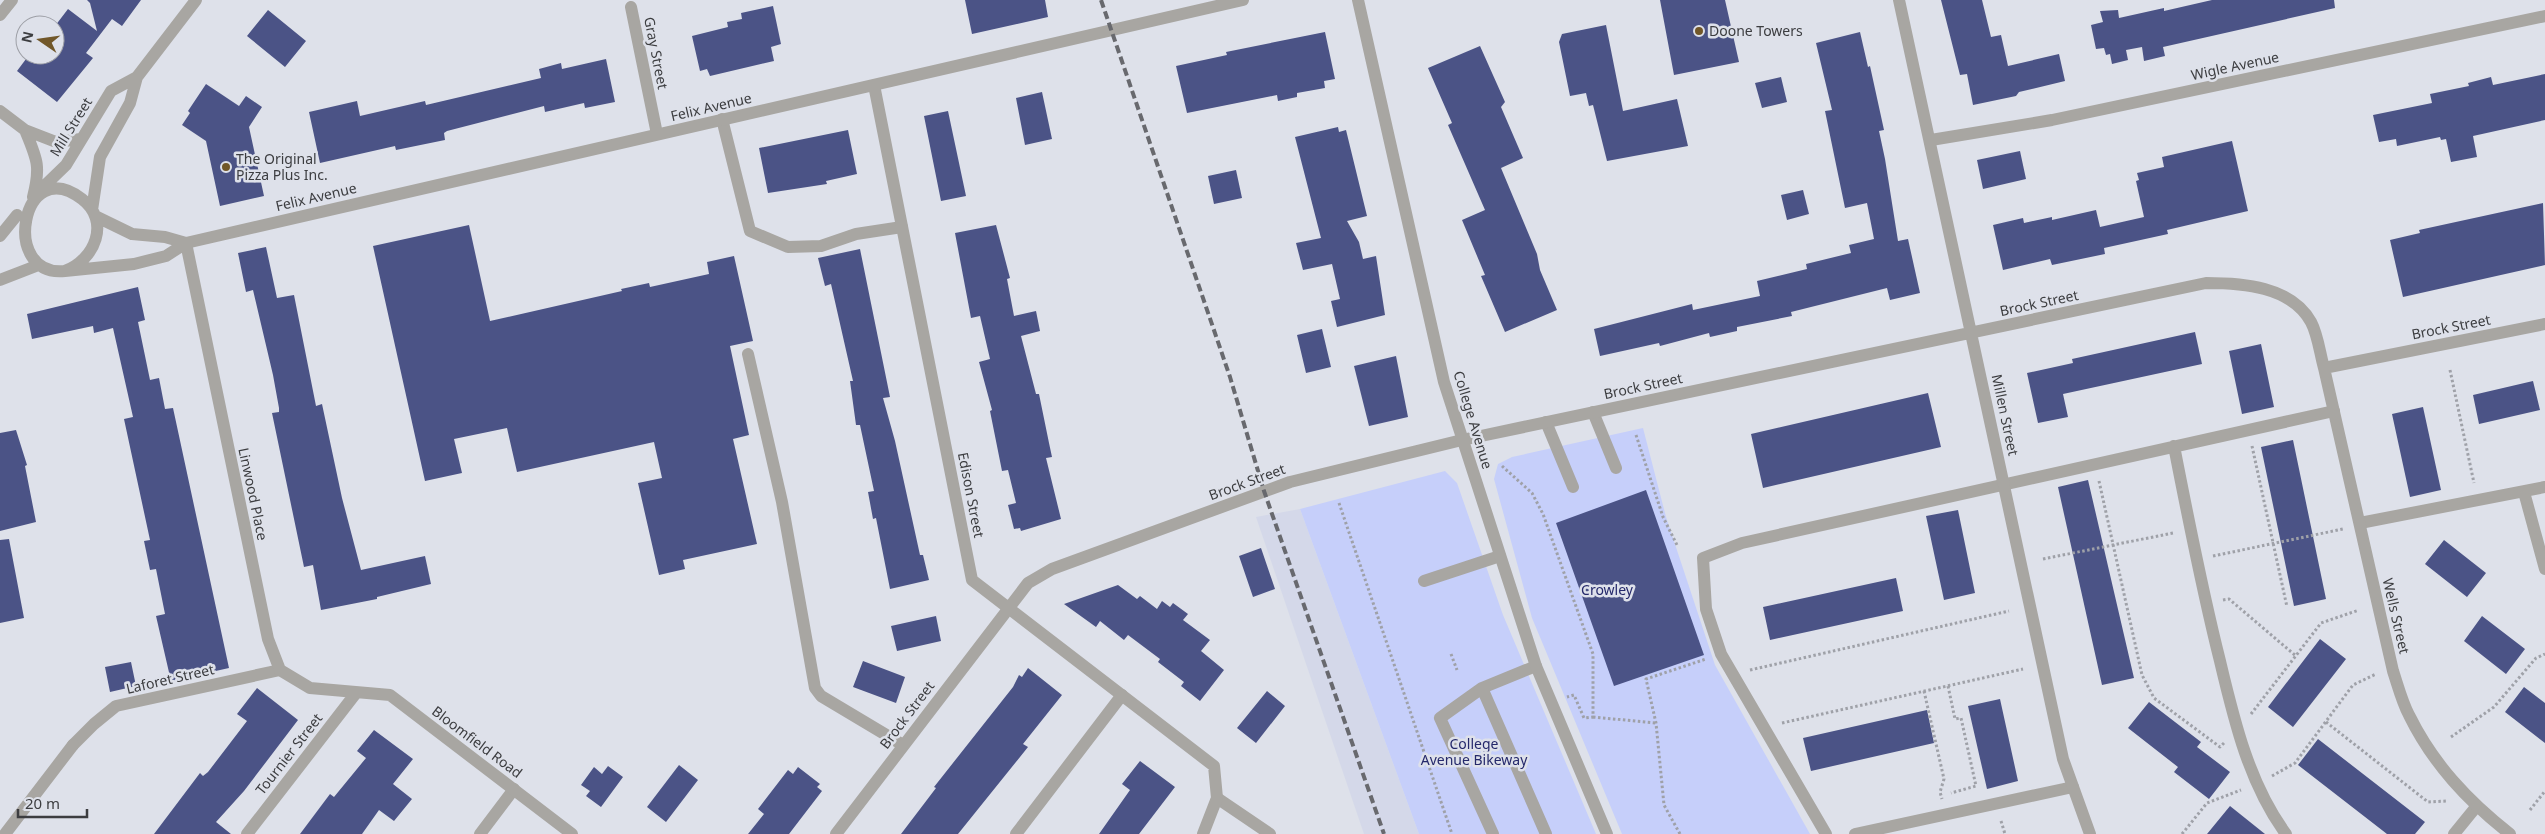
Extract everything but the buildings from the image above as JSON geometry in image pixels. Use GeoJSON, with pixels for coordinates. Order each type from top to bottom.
{"type":"FeatureCollection","features":[{"type":"Feature","properties":{"kind":"street"},"geometry":{"type":"LineString","coordinates":[[0,15],[12,0]]}},
{"type":"Feature","properties":{"kind":"street","name":"Mill Street"},"geometry":{"type":"LineString","coordinates":[[93,213],[100,157],[130,104],[137,77],[196,0]]}},
{"type":"Feature","properties":{"kind":"street","name":"Felix Avenue"},"geometry":{"type":"LineString","coordinates":[[65,271],[134,264],[166,256],[186,243],[1243,0]]}},
{"type":"Feature","properties":{"kind":"street","name":"College Avenue"},"geometry":{"type":"LineString","coordinates":[[1358,0],[1444,382],[1536,666],[1607,834]]}},
{"type":"Feature","properties":{"kind":"street","name":"Millen Street"},"geometry":{"type":"LineString","coordinates":[[1899,0],[1931,140],[2063,759],[2090,834]]}},
{"type":"Feature","properties":{"kind":"street","name":"Gray Street"},"geometry":{"type":"LineString","coordinates":[[631,7],[657,134]]}},
{"type":"Feature","properties":{"kind":"street","name":"Wigle Avenue"},"geometry":{"type":"LineString","coordinates":[[1931,140],[2052,120],[2545,16]]}},
{"type":"Feature","properties":{"kind":"street","name":"Mill Street"},"geometry":{"type":"LineString","coordinates":[[33,197],[66,165],[111,91],[137,77]]}},
{"type":"Feature","properties":{"kind":"street","name":"Edison Street"},"geometry":{"type":"LineString","coordinates":[[874,85],[972,580],[1214,766],[1217,798]]}},
{"type":"Feature","properties":{"kind":"street"},"geometry":{"type":"LineString","coordinates":[[0,111],[25,130],[56,142],[81,139]]}},
{"type":"Feature","properties":{"kind":"street"},"geometry":{"type":"LineString","coordinates":[[722,119],[750,231],[788,247],[821,246],[856,234],[902,227]]}},
{"type":"Feature","properties":{"kind":"street"},"geometry":{"type":"LineString","coordinates":[[25,130],[38,161],[38,178],[33,197]]}},
{"type":"Feature","properties":{"kind":"street"},"geometry":{"type":"LineString","coordinates":[[0,236],[22,209],[33,197],[48,191],[65,190],[76,194],[93,213],[97,236],[90,254],[83,262],[65,271],[46,270],[36,266],[27,259],[17,240],[17,219],[22,209]]}},
{"type":"Feature","properties":{"kind":"street","name":"Felix Avenue"},"geometry":{"type":"LineString","coordinates":[[93,213],[132,234],[165,237],[186,243]]}},
{"type":"Feature","properties":{"kind":"street","name":"Linwood Place"},"geometry":{"type":"LineString","coordinates":[[186,243],[268,639],[280,670]]}},
{"type":"Feature","properties":{"kind":"street"},"geometry":{"type":"LineString","coordinates":[[0,280],[36,266]]}},
{"type":"Feature","properties":{"kind":"street","name":"Brock Street"},"geometry":{"type":"LineString","coordinates":[[836,834],[1028,583],[1052,569],[1290,482],[1462,440],[2206,283],[2242,283],[2278,294],[2297,306],[2311,322],[2324,368],[2545,324]]}},
{"type":"Feature","properties":{"kind":"street"},"geometry":{"type":"LineString","coordinates":[[748,354],[782,502],[815,688],[821,696],[903,745]]}},
{"type":"Feature","properties":{"kind":"street","name":"Wells Street"},"geometry":{"type":"LineString","coordinates":[[2324,368],[2394,672],[2408,714],[2434,759],[2476,807],[2510,834]]}},
{"type":"Feature","properties":{"kind":"street"},"geometry":{"type":"LineString","coordinates":[[1826,834],[1720,654],[1706,609],[1703,558],[1742,543],[2004,483],[2334,411]]}},
{"type":"Feature","properties":{"kind":"street"},"geometry":{"type":"LineString","coordinates":[[1593,412],[1616,468]]}},
{"type":"Feature","properties":{"kind":"street"},"geometry":{"type":"LineString","coordinates":[[1546,422],[1573,487]]}},
{"type":"Feature","properties":{"kind":"street"},"geometry":{"type":"LineString","coordinates":[[2174,446],[2206,604],[2237,731],[2259,783],[2286,834]]}},
{"type":"Feature","properties":{"kind":"street"},"geometry":{"type":"LineString","coordinates":[[2360,523],[2545,487]]}},
{"type":"Feature","properties":{"kind":"street"},"geometry":{"type":"LineString","coordinates":[[2524,492],[2545,569]]}},
{"type":"Feature","properties":{"kind":"street"},"geometry":{"type":"LineString","coordinates":[[1424,581],[1500,556]]}},
{"type":"Feature","properties":{"kind":"street"},"geometry":{"type":"LineString","coordinates":[[1493,834],[1440,718],[1482,688],[1536,666]]}},
{"type":"Feature","properties":{"kind":"street"},"geometry":{"type":"LineString","coordinates":[[280,670],[310,688],[356,693]]}},
{"type":"Feature","properties":{"kind":"street","name":"Laforet Street"},"geometry":{"type":"LineString","coordinates":[[5,834],[73,745],[116,706],[280,670]]}},
{"type":"Feature","properties":{"kind":"street"},"geometry":{"type":"LineString","coordinates":[[1482,688],[1546,834]]}},
{"type":"Feature","properties":{"kind":"street","name":"Bloomfield Road"},"geometry":{"type":"LineString","coordinates":[[356,693],[390,695],[572,834]]}},
{"type":"Feature","properties":{"kind":"street","name":"Tournier Street"},"geometry":{"type":"LineString","coordinates":[[247,834],[356,693]]}},
{"type":"Feature","properties":{"kind":"street"},"geometry":{"type":"LineString","coordinates":[[1016,834],[1122,695]]}},
{"type":"Feature","properties":{"kind":"street"},"geometry":{"type":"LineString","coordinates":[[1855,834],[2073,787]]}},
{"type":"Feature","properties":{"kind":"street"},"geometry":{"type":"LineString","coordinates":[[480,834],[514,789]]}},
{"type":"Feature","properties":{"kind":"street"},"geometry":{"type":"LineString","coordinates":[[1203,834],[1217,798],[1270,834]]}},
{"type":"Feature","properties":{"kind":"street"},"geometry":{"type":"LineString","coordinates":[[2454,834],[2476,807]]}},
{"type":"Feature","properties":{"kind":"path"},"geometry":{"type":"LineString","coordinates":[[2450,370],[2477,501]]}},
{"type":"Feature","properties":{"kind":"path"},"geometry":{"type":"LineString","coordinates":[[2248,429],[2287,607]]}},
{"type":"Feature","properties":{"kind":"path"},"geometry":{"type":"LineString","coordinates":[[1636,435],[1664,517],[1677,545]]}},
{"type":"Feature","properties":{"kind":"path"},"geometry":{"type":"LineString","coordinates":[[1502,466],[1532,494],[1549,533],[1593,654],[1593,717]]}},
{"type":"Feature","properties":{"kind":"path"},"geometry":{"type":"LineString","coordinates":[[1339,503],[1452,834]]}},
{"type":"Feature","properties":{"kind":"path"},"geometry":{"type":"LineString","coordinates":[[2197,559],[2341,530],[2360,523]]}},
{"type":"Feature","properties":{"kind":"path"},"geometry":{"type":"LineString","coordinates":[[2043,559],[2191,529]]}},
{"type":"Feature","properties":{"kind":"path"},"geometry":{"type":"LineString","coordinates":[[2206,604],[2228,599],[2296,656]]}},
{"type":"Feature","properties":{"kind":"path"},"geometry":{"type":"LineString","coordinates":[[1732,674],[2009,612]]}},
{"type":"Feature","properties":{"kind":"path"},"geometry":{"type":"LineString","coordinates":[[1451,654],[1457,670]]}},
{"type":"Feature","properties":{"kind":"path"},"geometry":{"type":"LineString","coordinates":[[2451,736],[2494,707],[2536,658],[2545,654]]}},
{"type":"Feature","properties":{"kind":"path"},"geometry":{"type":"LineString","coordinates":[[1680,834],[1664,805],[1656,723],[1646,679],[1710,657]]}},
{"type":"Feature","properties":{"kind":"path"},"geometry":{"type":"LineString","coordinates":[[1763,727],[2023,669]]}},
{"type":"Feature","properties":{"kind":"path"},"geometry":{"type":"LineString","coordinates":[[2182,834],[2207,803],[2259,783],[2295,763],[2354,684],[2372,675],[2394,672]]}},
{"type":"Feature","properties":{"kind":"path"},"geometry":{"type":"LineString","coordinates":[[1941,796],[1976,786],[1961,718],[1955,719],[1948,686]]}},
{"type":"Feature","properties":{"kind":"path"},"geometry":{"type":"LineString","coordinates":[[1924,691],[1944,779],[1940,792],[1946,814]]}},
{"type":"Feature","properties":{"kind":"path"},"geometry":{"type":"LineString","coordinates":[[1567,697],[1574,695],[1584,718],[1593,717],[1656,723]]}},
{"type":"Feature","properties":{"kind":"path"},"geometry":{"type":"LineString","coordinates":[[2326,722],[2428,802],[2452,801]]}},
{"type":"Feature","properties":{"kind":"path"},"geometry":{"type":"LineString","coordinates":[[2530,810],[2545,791]]}},
{"type":"Feature","properties":{"kind":"shaded area"},"geometry":{"type":"Polygon","coordinates":[[[1300,509],[1419,834],[1364,834],[1256,517],[1300,509]]]}},
{"type":"Feature","properties":{"kind":"green space","name":"Crowley"},"geometry":{"type":"Polygon","coordinates":[[[1643,428],[1666,517],[1715,665],[1810,834],[1622,834],[1532,618],[1494,479],[1498,464],[1512,457],[1643,428]]]}},
{"type":"Feature","properties":{"kind":"green space","name":"College Avenue Bikeway"},"geometry":{"type":"Polygon","coordinates":[[[1445,471],[1457,483],[1503,615],[1596,834],[1419,834],[1300,509],[1445,471]]]}},
{"type":"Feature","properties":{"kind":"railway"},"geometry":{"type":"LineString","coordinates":[[1101,0],[1230,377],[1264,491],[1384,834]]}},
{"type":"Feature","properties":{"kind":"place","name":"Doone Towers"},"geometry":{"type":"Point","coordinates":[1699,31]}},
{"type":"Feature","properties":{"kind":"place","name":"The Original Pizza Plus Inc."},"geometry":{"type":"Point","coordinates":[226,167]}}]}
